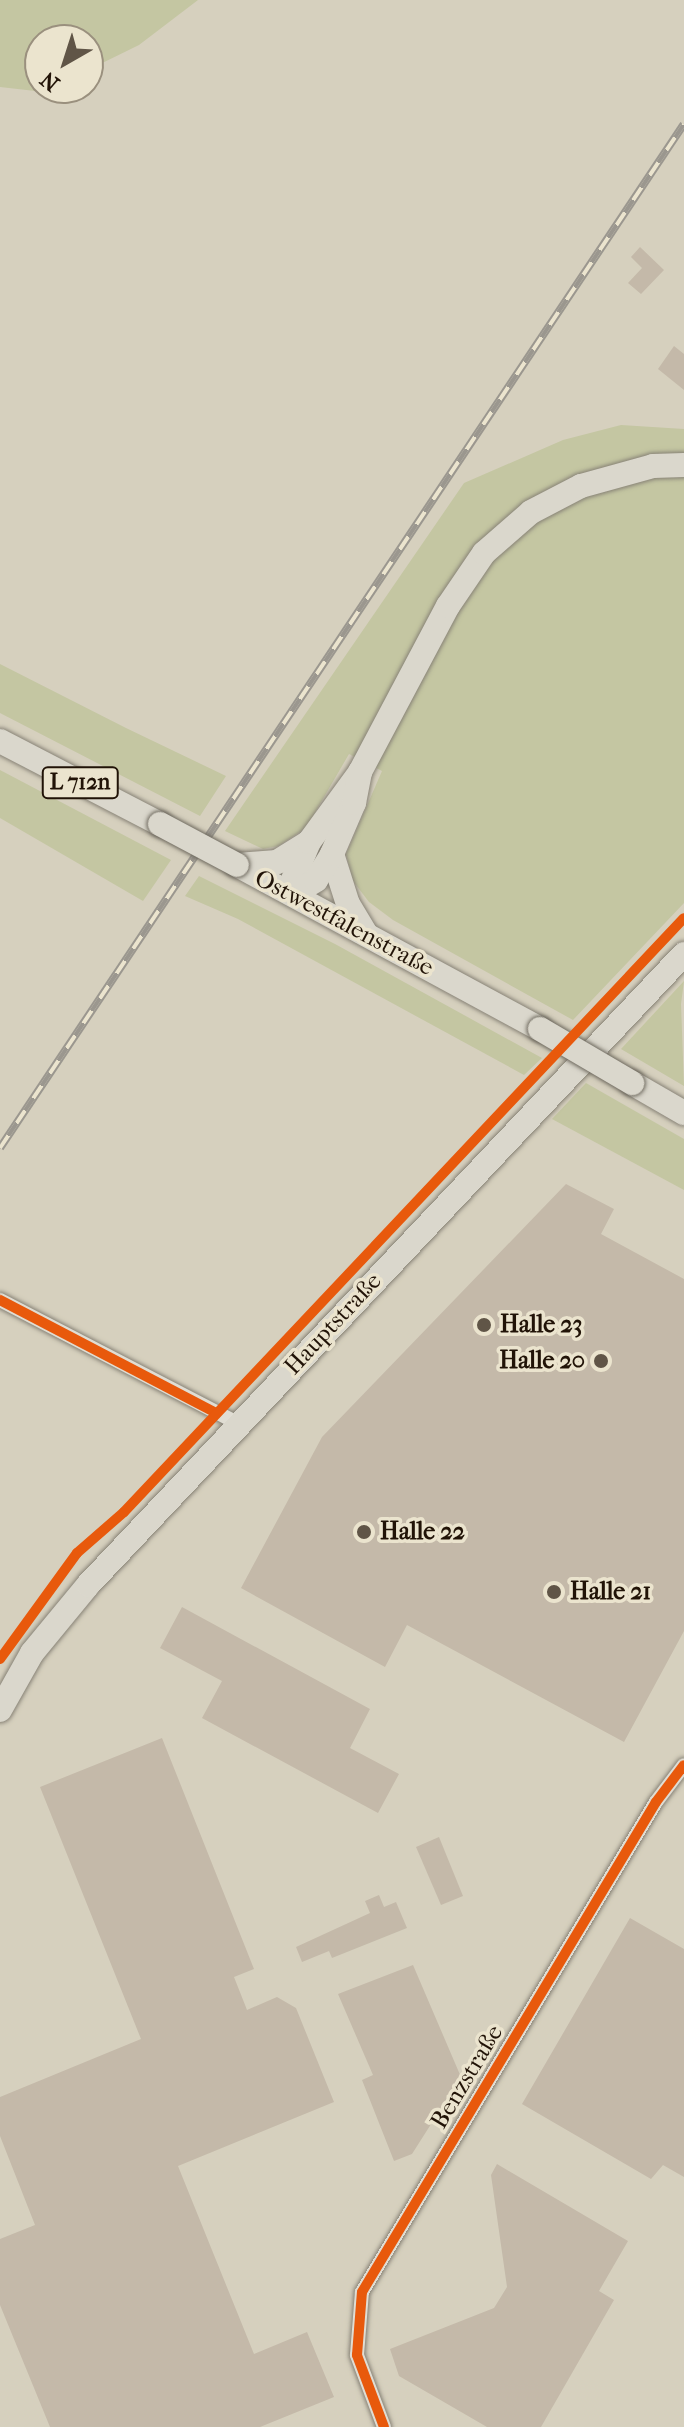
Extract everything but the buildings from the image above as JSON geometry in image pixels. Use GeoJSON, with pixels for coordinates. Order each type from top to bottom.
{"type":"FeatureCollection","features":[{"type":"Feature","properties":{"kind":"main road"},"geometry":{"type":"LineString","coordinates":[[293,894],[293,880],[309,842],[360,772],[448,606],[502,535],[581,486],[653,466],[684,465]]}},
{"type":"Feature","properties":{"kind":"main road","name":"Ostwestfalenstraße"},"geometry":{"type":"LineString","coordinates":[[0,741],[367,934],[684,1113]]}},
{"type":"Feature","properties":{"kind":"main road"},"geometry":{"type":"LineString","coordinates":[[293,894],[316,880],[332,854],[354,803],[360,772]]}},
{"type":"Feature","properties":{"kind":"main road"},"geometry":{"type":"LineString","coordinates":[[237,865],[277,862],[309,842]]}},
{"type":"Feature","properties":{"kind":"main road"},"geometry":{"type":"LineString","coordinates":[[332,854],[348,904],[367,934]]}},
{"type":"Feature","properties":{"kind":"main road","name":"Hauptstraße"},"geometry":{"type":"LineString","coordinates":[[0,1710],[32,1653],[88,1585],[684,954]]}},
{"type":"Feature","properties":{"kind":"street"},"geometry":{"type":"LineString","coordinates":[[0,1300],[239,1424]]}},
{"type":"Feature","properties":{"kind":"street","name":"Benzstraße"},"geometry":{"type":"LineString","coordinates":[[384,2427],[357,2355],[355,2331],[362,2292],[640,1826],[684,1765]]}},
{"type":"Feature","properties":{"kind":"green space"},"geometry":{"type":"Polygon","coordinates":[[[0,0],[198,0],[139,45],[104,62],[104,24],[24,24],[24,90],[0,87],[0,0]]]}},
{"type":"Feature","properties":{"kind":"green space"},"geometry":{"type":"Polygon","coordinates":[[[621,425],[684,429],[684,903],[573,1020],[393,920],[369,902],[353,881],[346,854],[382,771],[349,754],[306,828],[278,846],[263,849],[225,831],[464,483],[563,440],[621,425]]]}},
{"type":"Feature","properties":{"kind":"green space"},"geometry":{"type":"Polygon","coordinates":[[[0,664],[226,776],[200,816],[0,713],[0,664]]]}},
{"type":"Feature","properties":{"kind":"green space"},"geometry":{"type":"Polygon","coordinates":[[[0,770],[171,860],[143,901],[0,818],[0,770]]]}},
{"type":"Feature","properties":{"kind":"green space"},"geometry":{"type":"Polygon","coordinates":[[[199,876],[335,944],[542,1058],[524,1075],[238,919],[185,896],[199,876]]]}},
{"type":"Feature","properties":{"kind":"green space"},"geometry":{"type":"Polygon","coordinates":[[[684,981],[681,1004],[684,1086],[621,1049],[684,981]]]}},
{"type":"Feature","properties":{"kind":"green space"},"geometry":{"type":"Polygon","coordinates":[[[586,1083],[684,1139],[684,1190],[552,1119],[586,1083]]]}},
{"type":"Feature","properties":{"kind":"railway"},"geometry":{"type":"LineString","coordinates":[[0,1148],[684,124]]}},
{"type":"Feature","properties":{"kind":"cycle path"},"geometry":{"type":"LineString","coordinates":[[0,1659],[77,1553],[124,1512],[684,918]]}},
{"type":"Feature","properties":{"kind":"cycle path"},"geometry":{"type":"LineString","coordinates":[[0,1300],[216,1413]]}},
{"type":"Feature","properties":{"kind":"cycle path"},"geometry":{"type":"LineString","coordinates":[[384,2427],[357,2355],[362,2292],[656,1802],[684,1765]]}},
{"type":"Feature","properties":{"kind":"place","name":"Halle 23"},"geometry":{"type":"Point","coordinates":[484,1325]}},
{"type":"Feature","properties":{"kind":"place","name":"Halle 20"},"geometry":{"type":"Point","coordinates":[601,1361]}},
{"type":"Feature","properties":{"kind":"place","name":"Halle 22"},"geometry":{"type":"Point","coordinates":[364,1532]}},
{"type":"Feature","properties":{"kind":"place","name":"Halle 21"},"geometry":{"type":"Point","coordinates":[554,1592]}}]}
